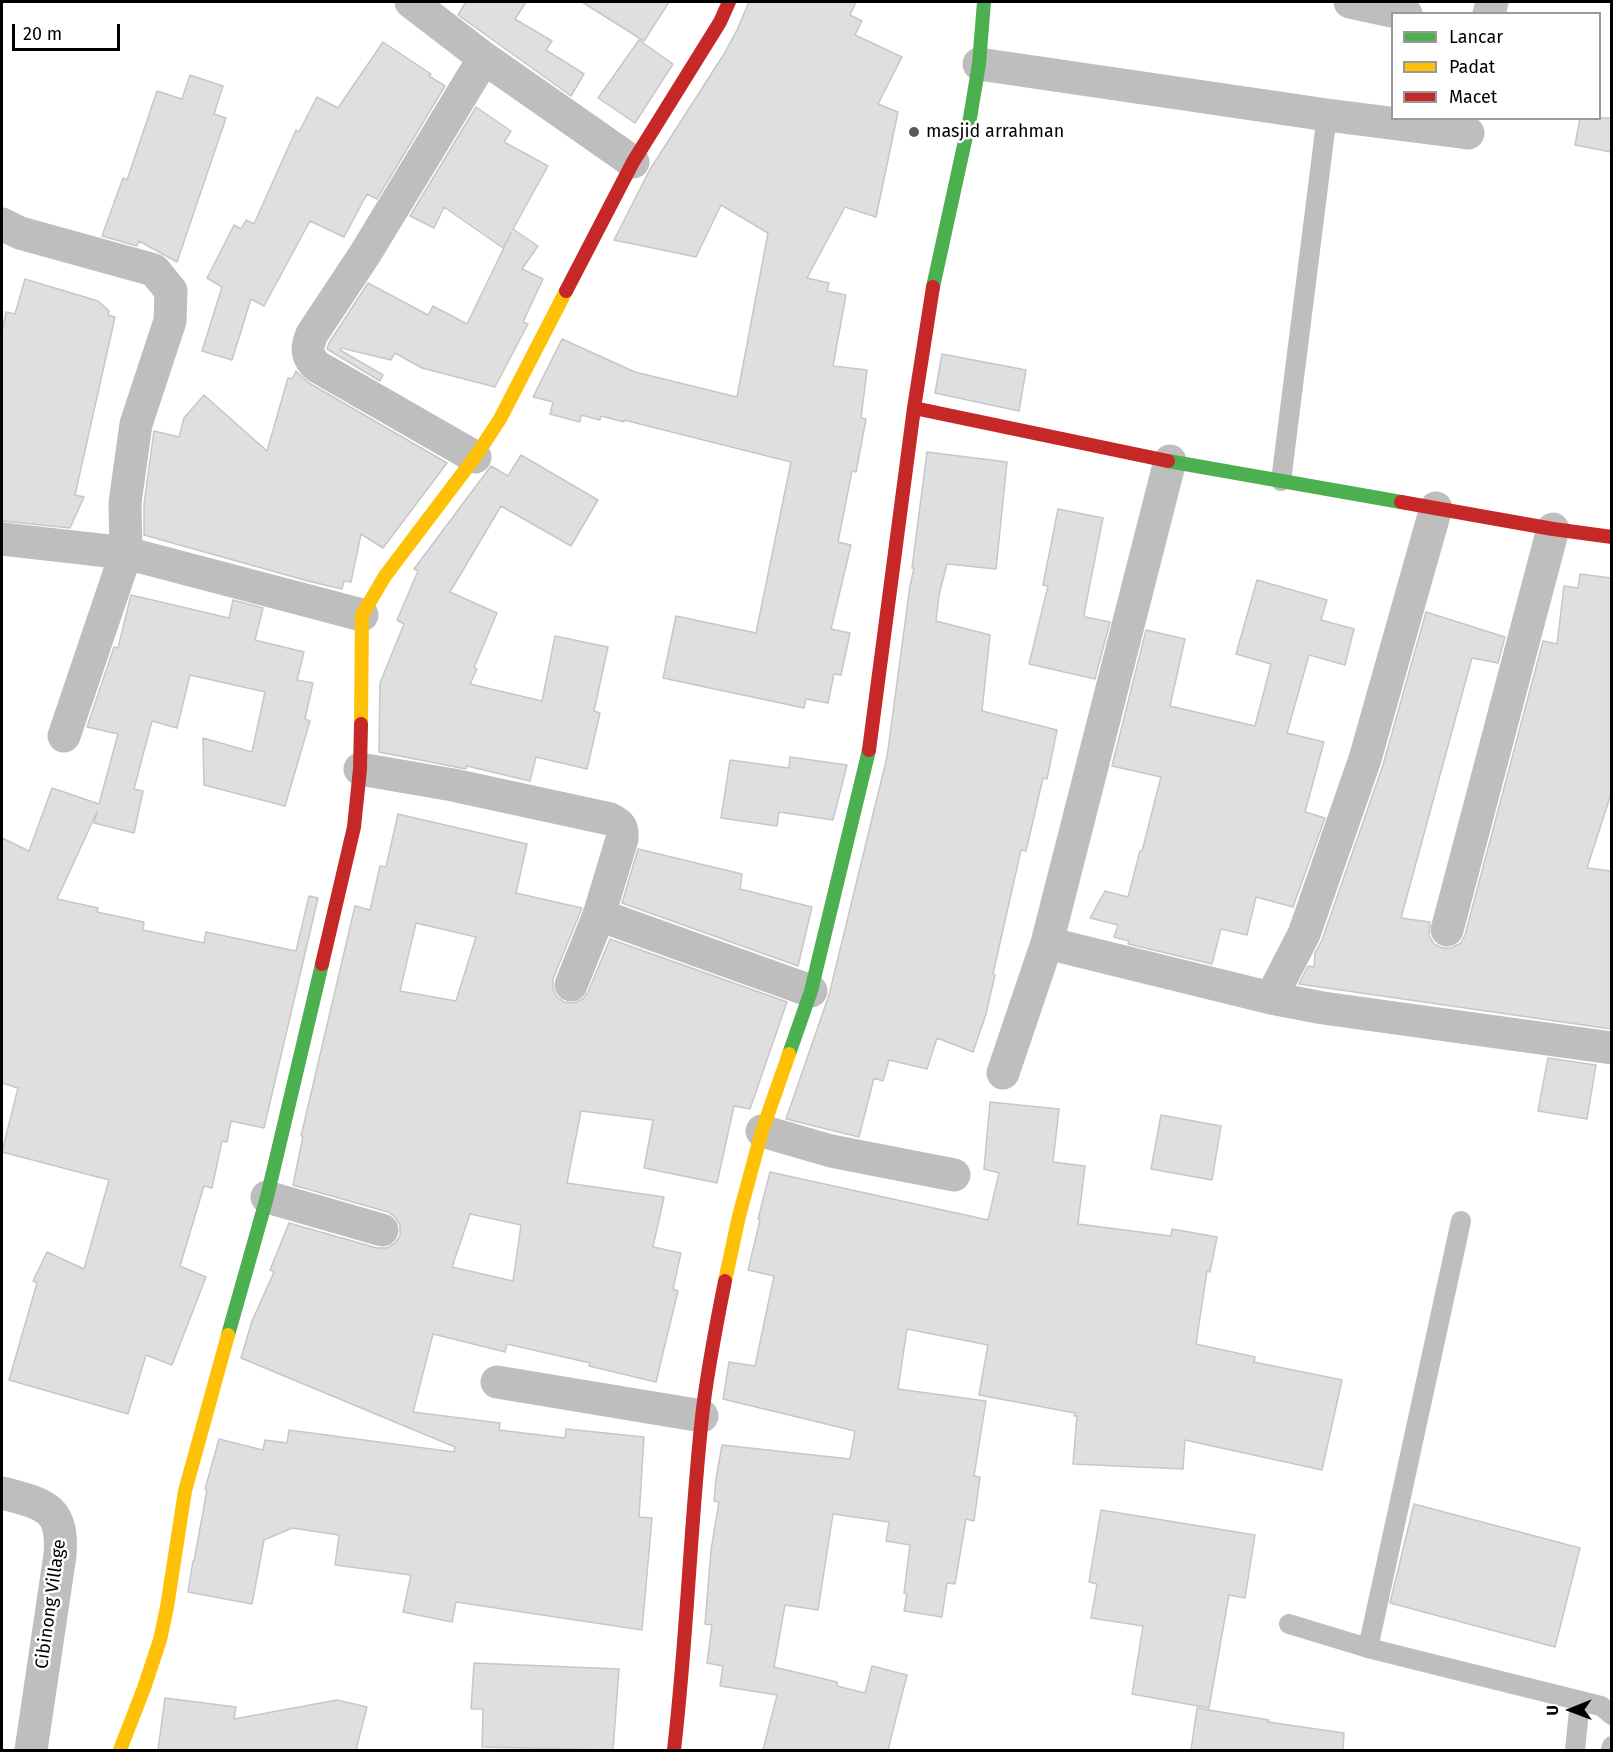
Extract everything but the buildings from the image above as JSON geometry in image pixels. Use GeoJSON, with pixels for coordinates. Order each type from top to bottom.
{"type":"FeatureCollection","features":[{"type":"Feature","properties":{"kind":"street"},"geometry":{"type":"LineString","coordinates":[[411,2],[484,58],[633,162]]}},
{"type":"Feature","properties":{"kind":"street"},"geometry":{"type":"LineString","coordinates":[[120,1750],[153,1665],[164,1621],[184,1491],[267,1197],[354,827],[360,769],[362,615],[385,576],[475,457],[500,419],[633,162],[680,88],[729,2]]}},
{"type":"Feature","properties":{"kind":"street"},"geometry":{"type":"LineString","coordinates":[[675,1750],[702,1416],[724,1281],[762,1131],[811,991],[869,753],[922,348],[979,64],[984,2]]}},
{"type":"Feature","properties":{"kind":"street"},"geometry":{"type":"LineString","coordinates":[[1350,2],[1397,12]]}},
{"type":"Feature","properties":{"kind":"street"},"geometry":{"type":"LineString","coordinates":[[475,457],[318,367],[311,362],[307,354],[307,345],[484,58]]}},
{"type":"Feature","properties":{"kind":"street"},"geometry":{"type":"LineString","coordinates":[[979,64],[1468,134]]}},
{"type":"Feature","properties":{"kind":"street"},"geometry":{"type":"LineString","coordinates":[[2,224],[20,233],[154,270],[171,291],[170,321],[136,424],[125,503],[126,554],[64,736]]}},
{"type":"Feature","properties":{"kind":"street"},"geometry":{"type":"LineString","coordinates":[[914,408],[1170,461],[1553,529],[1611,537]]}},
{"type":"Feature","properties":{"kind":"street"},"geometry":{"type":"LineString","coordinates":[[1002,1073],[1047,943],[1170,461]]}},
{"type":"Feature","properties":{"kind":"street"},"geometry":{"type":"LineString","coordinates":[[1271,998],[1304,934],[1365,759],[1436,508]]}},
{"type":"Feature","properties":{"kind":"street"},"geometry":{"type":"LineString","coordinates":[[1447,930],[1553,529]]}},
{"type":"Feature","properties":{"kind":"street"},"geometry":{"type":"LineString","coordinates":[[2,539],[126,554],[362,615]]}},
{"type":"Feature","properties":{"kind":"street"},"geometry":{"type":"LineString","coordinates":[[360,769],[453,785],[610,819],[619,823],[623,830],[622,839],[599,915],[571,985]]}},
{"type":"Feature","properties":{"kind":"street"},"geometry":{"type":"LineString","coordinates":[[599,915],[811,991]]}},
{"type":"Feature","properties":{"kind":"street"},"geometry":{"type":"LineString","coordinates":[[1047,943],[1271,998],[1323,1008],[1611,1048]]}},
{"type":"Feature","properties":{"kind":"street"},"geometry":{"type":"LineString","coordinates":[[762,1131],[854,1156],[954,1175]]}},
{"type":"Feature","properties":{"kind":"street"},"geometry":{"type":"LineString","coordinates":[[267,1197],[382,1230]]}},
{"type":"Feature","properties":{"kind":"street"},"geometry":{"type":"LineString","coordinates":[[497,1382],[702,1416]]}},
{"type":"Feature","properties":{"kind":"street","name":"Cibinong Village"},"geometry":{"type":"LineString","coordinates":[[2,1493],[38,1503],[55,1517],[62,1534],[31,1750]]}},
{"type":"Feature","properties":{"kind":"lane"},"geometry":{"type":"LineString","coordinates":[[1281,481],[1327,115]]}},
{"type":"Feature","properties":{"kind":"lane"},"geometry":{"type":"LineString","coordinates":[[1368,1647],[1461,1221]]}},
{"type":"Feature","properties":{"kind":"lane"},"geometry":{"type":"LineString","coordinates":[[1289,1624],[1368,1647],[1600,1706],[1611,1715]]}},
{"type":"Feature","properties":{"kind":"lane"},"geometry":{"type":"LineString","coordinates":[[1575,1750],[1580,1701]]}},
{"type":"Feature","properties":{"kind":"traffic: fast"},"geometry":{"type":"LineString","coordinates":[[933,287],[970,118],[979,64],[984,2]]}},
{"type":"Feature","properties":{"kind":"traffic: fast"},"geometry":{"type":"LineString","coordinates":[[1168,461],[1401,502]]}},
{"type":"Feature","properties":{"kind":"traffic: fast"},"geometry":{"type":"LineString","coordinates":[[789,1054],[811,991],[869,750]]}},
{"type":"Feature","properties":{"kind":"traffic: fast"},"geometry":{"type":"LineString","coordinates":[[228,1335],[267,1197],[322,964]]}},
{"type":"Feature","properties":{"kind":"traffic: slow"},"geometry":{"type":"LineString","coordinates":[[361,724],[362,615],[385,576],[475,457],[500,419],[566,291]]}},
{"type":"Feature","properties":{"kind":"traffic: slow"},"geometry":{"type":"LineString","coordinates":[[725,1281],[739,1216],[762,1131],[789,1054]]}},
{"type":"Feature","properties":{"kind":"traffic: slow"},"geometry":{"type":"LineString","coordinates":[[120,1750],[160,1640],[185,1491],[228,1335]]}},
{"type":"Feature","properties":{"kind":"traffic: jam"},"geometry":{"type":"LineString","coordinates":[[566,291],[633,162],[720,22],[729,2]]}},
{"type":"Feature","properties":{"kind":"traffic: jam"},"geometry":{"type":"LineString","coordinates":[[933,287],[914,408],[1168,461]]}},
{"type":"Feature","properties":{"kind":"traffic: jam"},"geometry":{"type":"LineString","coordinates":[[869,750],[914,408]]}},
{"type":"Feature","properties":{"kind":"traffic: jam"},"geometry":{"type":"LineString","coordinates":[[1401,502],[1612,537]]}},
{"type":"Feature","properties":{"kind":"traffic: jam"},"geometry":{"type":"LineString","coordinates":[[322,964],[354,827],[360,769],[361,724]]}},
{"type":"Feature","properties":{"kind":"traffic: jam"},"geometry":{"type":"LineString","coordinates":[[674,1750],[702,1417],[725,1281]]}},
{"type":"Feature","properties":{"kind":"place","name":"masjid arrahman"},"geometry":{"type":"Point","coordinates":[914,132]}}]}
